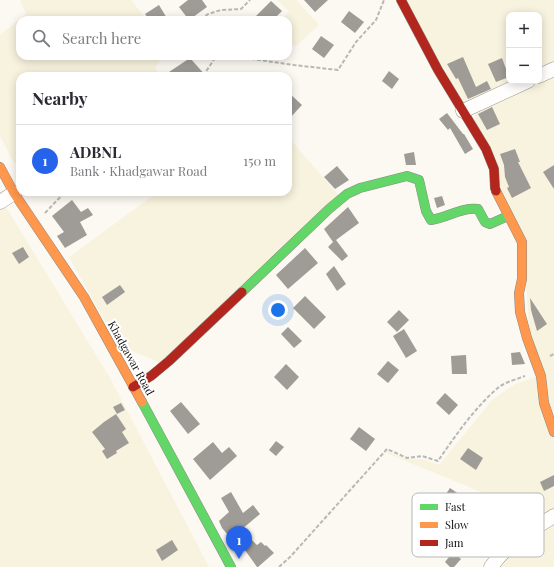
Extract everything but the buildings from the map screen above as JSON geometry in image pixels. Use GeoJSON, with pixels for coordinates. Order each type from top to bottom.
{"type":"FeatureCollection","features":[{"type":"Feature","properties":{"kind":"street"},"geometry":{"type":"LineString","coordinates":[[401,0],[438,70],[486,149],[494,169],[494,188],[522,242],[522,279],[519,293],[520,312],[527,338],[541,376],[544,403],[554,432]]}},
{"type":"Feature","properties":{"kind":"street"},"geometry":{"type":"LineString","coordinates":[[542,75],[554,69]]}},
{"type":"Feature","properties":{"kind":"street"},"geometry":{"type":"LineString","coordinates":[[463,111],[522,84]]}},
{"type":"Feature","properties":{"kind":"street","name":"Khadgawar Road"},"geometry":{"type":"LineString","coordinates":[[0,167],[16,196]]}},
{"type":"Feature","properties":{"kind":"street"},"geometry":{"type":"LineString","coordinates":[[134,387],[151,376],[169,361],[205,326],[250,286],[329,209],[347,194],[360,188],[407,176],[419,180],[426,211],[431,220],[438,220],[473,207],[478,209],[485,222],[490,224],[508,216]]}},
{"type":"Feature","properties":{"kind":"street"},"geometry":{"type":"LineString","coordinates":[[0,202],[14,193]]}},
{"type":"Feature","properties":{"kind":"street","name":"Khadgawar Road"},"geometry":{"type":"LineString","coordinates":[[16,196],[84,297],[231,567]]}},
{"type":"Feature","properties":{"kind":"street"},"geometry":{"type":"LineString","coordinates":[[544,522],[554,516]]}},
{"type":"Feature","properties":{"kind":"street"},"geometry":{"type":"LineString","coordinates":[[491,567],[500,557]]}},
{"type":"Feature","properties":{"kind":"path"},"geometry":{"type":"LineString","coordinates":[[206,16],[221,10],[241,9],[250,0]]}},
{"type":"Feature","properties":{"kind":"path"},"geometry":{"type":"LineString","coordinates":[[256,60],[294,66],[338,70],[356,42],[376,20],[384,0]]}},
{"type":"Feature","properties":{"kind":"path"},"geometry":{"type":"LineString","coordinates":[[205,72],[213,60]]}},
{"type":"Feature","properties":{"kind":"path"},"geometry":{"type":"LineString","coordinates":[[35,223],[61,196]]}},
{"type":"Feature","properties":{"kind":"path"},"geometry":{"type":"LineString","coordinates":[[279,567],[291,556],[387,449],[407,458],[422,456],[438,461],[481,406],[500,386],[539,370]]}},
{"type":"Feature","properties":{"kind":"shaded area"},"geometry":{"type":"Polygon","coordinates":[[[20,0],[131,0],[144,16],[24,16],[26,14],[20,0]]]}},
{"type":"Feature","properties":{"kind":"shaded area"},"geometry":{"type":"Polygon","coordinates":[[[277,0],[296,0],[319,25],[295,47],[292,44],[292,16],[285,16],[289,11],[277,0]]]}},
{"type":"Feature","properties":{"kind":"shaded area"},"geometry":{"type":"Polygon","coordinates":[[[404,0],[554,0],[554,65],[542,71],[542,12],[506,12],[506,84],[515,84],[466,107],[404,0]]]}},
{"type":"Feature","properties":{"kind":"shaded area"},"geometry":{"type":"Polygon","coordinates":[[[16,22],[16,60],[160,60],[155,69],[158,72],[16,72],[16,162],[14,163],[0,136],[0,35],[16,22]]]}},
{"type":"Feature","properties":{"kind":"shaded area"},"geometry":{"type":"Polygon","coordinates":[[[554,74],[554,421],[530,339],[525,271],[475,121],[475,109],[531,84],[542,84],[542,79],[554,74]]]}},
{"type":"Feature","properties":{"kind":"shaded area"},"geometry":{"type":"Polygon","coordinates":[[[292,141],[340,197],[161,363],[118,345],[69,257],[153,196],[292,196],[292,141]]]}},
{"type":"Feature","properties":{"kind":"shaded area"},"geometry":{"type":"Polygon","coordinates":[[[6,207],[110,378],[209,567],[0,567],[0,210],[6,207]]]}},
{"type":"Feature","properties":{"kind":"shaded area"},"geometry":{"type":"Polygon","coordinates":[[[536,377],[554,440],[554,510],[544,516],[544,493],[484,493],[386,453],[388,451],[406,459],[422,459],[439,465],[492,400],[515,384],[536,377]]]}},
{"type":"Feature","properties":{"kind":"shaded area"},"geometry":{"type":"Polygon","coordinates":[[[554,519],[554,567],[497,567],[504,557],[544,557],[544,526],[554,519]]]}},
{"type":"Feature","properties":{"kind":"traffic: fast"},"geometry":{"type":"LineString","coordinates":[[242,292],[329,209],[347,194],[360,188],[407,176],[419,180],[426,211],[431,220],[472,209],[478,209],[485,222],[490,224],[508,216]]}},
{"type":"Feature","properties":{"kind":"traffic: fast"},"geometry":{"type":"LineString","coordinates":[[142,402],[231,567]]}},
{"type":"Feature","properties":{"kind":"traffic: slow"},"geometry":{"type":"LineString","coordinates":[[0,167],[16,196]]}},
{"type":"Feature","properties":{"kind":"traffic: slow"},"geometry":{"type":"LineString","coordinates":[[496,191],[522,242],[522,279],[519,293],[520,312],[527,338],[541,376],[544,403],[554,432]]}},
{"type":"Feature","properties":{"kind":"traffic: slow"},"geometry":{"type":"LineString","coordinates":[[16,196],[84,297],[142,402]]}},
{"type":"Feature","properties":{"kind":"traffic: jam"},"geometry":{"type":"LineString","coordinates":[[401,0],[438,70],[486,149],[494,169],[496,191]]}},
{"type":"Feature","properties":{"kind":"traffic: jam"},"geometry":{"type":"LineString","coordinates":[[133,387],[151,376],[169,361],[242,292]]}},
{"type":"Feature","properties":{"kind":"place","name":"ADBNL"},"geometry":{"type":"Point","coordinates":[239,559]}}]}
